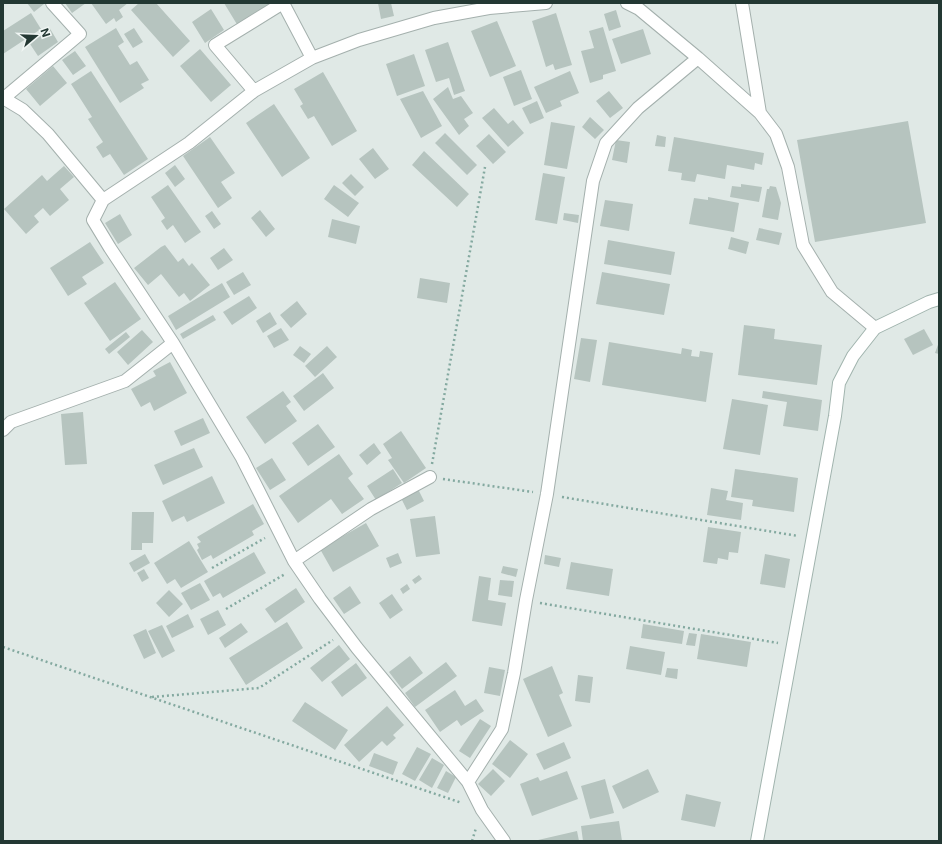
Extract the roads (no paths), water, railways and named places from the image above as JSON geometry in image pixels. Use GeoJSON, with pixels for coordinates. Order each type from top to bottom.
{"type":"FeatureCollection","features":[{"type":"Feature","properties":{"kind":"street"},"geometry":{"type":"LineString","coordinates":[[52,3],[80,34],[3,98],[23,110],[48,134],[103,200]]}},
{"type":"Feature","properties":{"kind":"street"},"geometry":{"type":"LineString","coordinates":[[254,91],[215,46],[283,3],[312,58]]}},
{"type":"Feature","properties":{"kind":"street"},"geometry":{"type":"LineString","coordinates":[[504,841],[482,810],[468,782],[345,632],[320,600],[296,564],[242,458],[173,343],[110,248],[94,220],[103,200],[188,143],[254,91],[312,58],[359,40],[434,18],[482,6],[546,3]]}},
{"type":"Feature","properties":{"kind":"street"},"geometry":{"type":"LineString","coordinates":[[626,3],[639,9],[698,58],[760,113],[776,134],[788,167],[804,245],[832,292],[875,328]]}},
{"type":"Feature","properties":{"kind":"street"},"geometry":{"type":"LineString","coordinates":[[742,3],[760,113]]}},
{"type":"Feature","properties":{"kind":"street"},"geometry":{"type":"LineString","coordinates":[[468,782],[502,729],[514,673],[526,600],[547,494],[593,181],[606,143],[638,108],[698,58]]}},
{"type":"Feature","properties":{"kind":"street"},"geometry":{"type":"LineString","coordinates":[[757,841],[835,416],[839,383],[853,356],[875,328],[928,302],[939,299]]}},
{"type":"Feature","properties":{"kind":"street"},"geometry":{"type":"LineString","coordinates":[[3,430],[11,422],[125,381],[173,343]]}},
{"type":"Feature","properties":{"kind":"street"},"geometry":{"type":"LineString","coordinates":[[296,564],[371,509],[430,477]]}}]}
